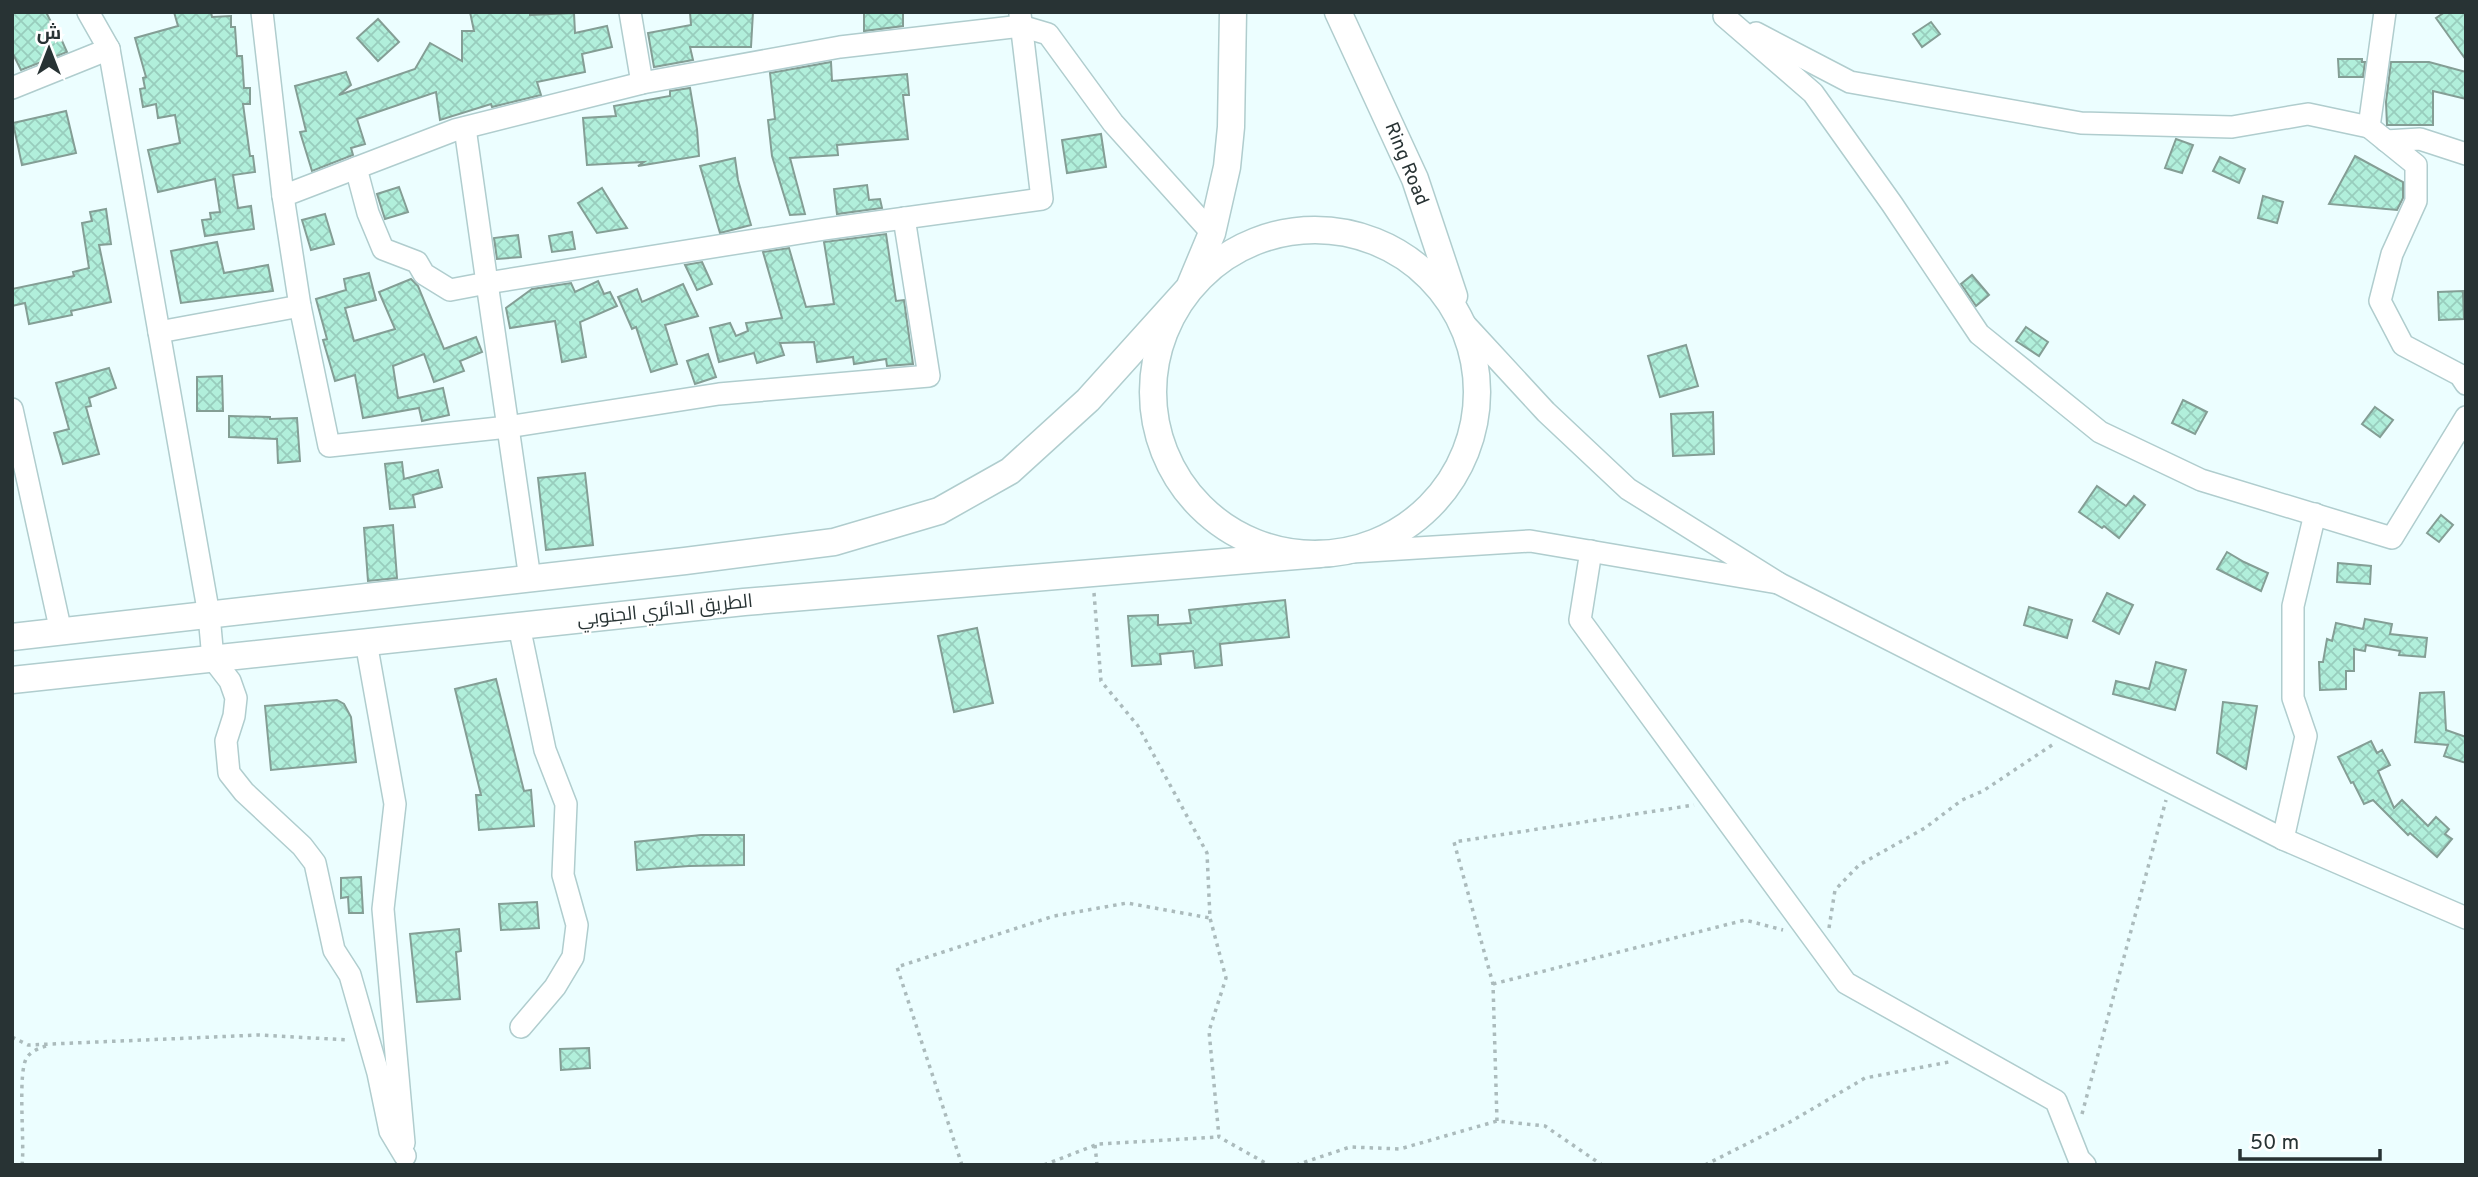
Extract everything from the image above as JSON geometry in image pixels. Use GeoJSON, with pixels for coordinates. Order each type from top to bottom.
{"type":"FeatureCollection","features":[{"type":"Feature","properties":{"kind":"main road"},"geometry":{"type":"LineString","coordinates":[[1233,12],[1231,127],[1224,179],[1212,233],[1189,288],[1162,333],[1151,385],[1158,438],[1181,486],[1219,524],[1267,547],[1320,554]]}},
{"type":"Feature","properties":{"kind":"main road","name":"Ring Road"},"geometry":{"type":"LineString","coordinates":[[1320,554],[1373,544],[1419,517],[1454,476],[1475,426],[1477,373],[1415,179],[1338,12]]}},
{"type":"Feature","properties":{"kind":"main road"},"geometry":{"type":"LineString","coordinates":[[12,637],[530,579],[834,541],[939,511],[1010,471],[1088,400],[1189,288],[1230,253],[1281,233],[1335,230],[1387,246],[1431,277],[1462,321]]}},
{"type":"Feature","properties":{"kind":"main road","name":"الطريق الدائري الجنوبي"},"geometry":{"type":"LineString","coordinates":[[12,680],[744,602],[1320,554]]}},
{"type":"Feature","properties":{"kind":"street"},"geometry":{"type":"LineString","coordinates":[[88,12],[109,49],[209,615],[213,659],[230,681],[236,698],[234,716],[226,741],[229,773],[244,792],[302,846],[314,863],[334,950],[349,975],[378,1073],[390,1131],[406,1160]]}},
{"type":"Feature","properties":{"kind":"street"},"geometry":{"type":"LineString","coordinates":[[262,12],[283,195],[300,306],[329,446],[508,427],[719,394],[929,376],[904,218]]}},
{"type":"Feature","properties":{"kind":"street"},"geometry":{"type":"LineString","coordinates":[[630,12],[642,83]]}},
{"type":"Feature","properties":{"kind":"street"},"geometry":{"type":"LineString","coordinates":[[2369,127],[2385,12]]}},
{"type":"Feature","properties":{"kind":"street"},"geometry":{"type":"LineString","coordinates":[[1725,15],[1850,82],[2081,123],[2232,127],[2308,114],[2369,127],[2416,165],[2416,201],[2392,254],[2380,302],[2403,345],[2460,374],[2466,384]]}},
{"type":"Feature","properties":{"kind":"street"},"geometry":{"type":"LineString","coordinates":[[1725,15],[1813,93],[1979,334],[2100,432],[2201,480],[2392,538],[2466,417]]}},
{"type":"Feature","properties":{"kind":"street"},"geometry":{"type":"LineString","coordinates":[[283,195],[465,128],[642,83],[840,47],[1021,19],[1048,34],[1113,123],[1212,233]]}},
{"type":"Feature","properties":{"kind":"street"},"geometry":{"type":"LineString","coordinates":[[356,168],[368,214],[383,249],[416,262],[424,274],[450,290],[904,218],[1042,199],[1021,19]]}},
{"type":"Feature","properties":{"kind":"street"},"geometry":{"type":"LineString","coordinates":[[12,88],[109,49]]}},
{"type":"Feature","properties":{"kind":"street"},"geometry":{"type":"LineString","coordinates":[[465,128],[530,579]]}},
{"type":"Feature","properties":{"kind":"street"},"geometry":{"type":"LineString","coordinates":[[2386,141],[2420,139],[2466,154]]}},
{"type":"Feature","properties":{"kind":"street"},"geometry":{"type":"LineString","coordinates":[[159,332],[300,306]]}},
{"type":"Feature","properties":{"kind":"street"},"geometry":{"type":"LineString","coordinates":[[1462,321],[1546,412],[1628,489],[1778,583],[2283,839],[2466,918]]}},
{"type":"Feature","properties":{"kind":"street"},"geometry":{"type":"LineString","coordinates":[[12,409],[61,632]]}},
{"type":"Feature","properties":{"kind":"street"},"geometry":{"type":"LineString","coordinates":[[2283,839],[2306,736],[2292,698],[2294,606],[2315,514]]}},
{"type":"Feature","properties":{"kind":"street"},"geometry":{"type":"LineString","coordinates":[[1320,554],[1530,541],[1778,583]]}},
{"type":"Feature","properties":{"kind":"street"},"geometry":{"type":"LineString","coordinates":[[1591,551],[1580,621],[1846,983],[2056,1101],[2079,1159],[2085,1165]]}},
{"type":"Feature","properties":{"kind":"street"},"geometry":{"type":"LineString","coordinates":[[519,626],[545,750],[566,804],[564,875],[577,925],[573,957],[555,987],[521,1027]]}},
{"type":"Feature","properties":{"kind":"street"},"geometry":{"type":"LineString","coordinates":[[366,642],[395,804],[383,909],[406,1160]]}},
{"type":"Feature","properties":{"kind":"street"},"geometry":{"type":"LineString","coordinates":[[2062,1165],[2074,1146]]}},
{"type":"Feature","properties":{"kind":"path"},"geometry":{"type":"LineString","coordinates":[[1092,573],[1101,681],[1138,726],[1207,853],[1210,918],[1226,978],[1209,1031],[1219,1138]]}},
{"type":"Feature","properties":{"kind":"path"},"geometry":{"type":"LineString","coordinates":[[1493,984],[1745,920],[1814,939],[1829,932],[1835,890],[1859,866],[1925,828],[1962,800],[1983,791],[2072,732]]}},
{"type":"Feature","properties":{"kind":"path"},"geometry":{"type":"LineString","coordinates":[[2074,1146],[2170,782]]}},
{"type":"Feature","properties":{"kind":"path"},"geometry":{"type":"LineString","coordinates":[[1497,1121],[1493,984],[1454,842],[1713,802]]}},
{"type":"Feature","properties":{"kind":"path"},"geometry":{"type":"LineString","coordinates":[[962,1165],[897,967],[1054,916],[1127,903],[1210,918]]}},
{"type":"Feature","properties":{"kind":"path"},"geometry":{"type":"LineString","coordinates":[[12,1037],[28,1045],[259,1035],[368,1043]]}},
{"type":"Feature","properties":{"kind":"path"},"geometry":{"type":"LineString","coordinates":[[22,1165],[22,1088],[25,1062],[37,1049],[50,1045]]}},
{"type":"Feature","properties":{"kind":"path"},"geometry":{"type":"LineString","coordinates":[[1706,1165],[1790,1122],[1865,1078],[1978,1057]]}},
{"type":"Feature","properties":{"kind":"path"},"geometry":{"type":"LineString","coordinates":[[1296,1165],[1350,1147],[1400,1149],[1497,1121],[1545,1126],[1602,1165]]}},
{"type":"Feature","properties":{"kind":"path"},"geometry":{"type":"LineString","coordinates":[[1044,1165],[1095,1145],[1219,1138],[1269,1165]]}},
{"type":"Feature","properties":{"kind":"path"},"geometry":{"type":"LineString","coordinates":[[1095,1145],[1097,1165]]}},
{"type":"Feature","properties":{"kind":"building"},"geometry":{"type":"Polygon","coordinates":[[[12,12],[46,12],[67,52],[21,70],[12,52],[12,12]]]}},
{"type":"Feature","properties":{"kind":"building"},"geometry":{"type":"Polygon","coordinates":[[[174,12],[211,12],[212,17],[231,16],[231,27],[235,27],[237,56],[242,56],[244,88],[250,88],[250,104],[243,104],[250,156],[253,156],[255,172],[233,175],[238,208],[251,206],[254,229],[205,236],[202,220],[211,219],[210,213],[220,212],[215,179],[158,192],[148,150],[180,143],[175,115],[158,118],[156,104],[143,107],[140,89],[145,88],[143,78],[146,77],[135,38],[178,26],[174,12]]]}},
{"type":"Feature","properties":{"kind":"building"},"geometry":{"type":"Polygon","coordinates":[[[470,12],[530,12],[530,15],[574,13],[575,33],[607,26],[612,47],[582,54],[585,72],[537,82],[541,95],[492,107],[491,104],[440,120],[436,92],[357,119],[365,144],[351,148],[353,155],[312,171],[300,132],[306,131],[295,86],[346,72],[351,85],[339,95],[415,69],[430,43],[462,61],[462,31],[474,31],[470,12]]]}},
{"type":"Feature","properties":{"kind":"building"},"geometry":{"type":"Polygon","coordinates":[[[690,12],[753,12],[751,47],[690,47],[693,60],[654,67],[648,33],[691,25],[690,12]]]}},
{"type":"Feature","properties":{"kind":"building"},"geometry":{"type":"Polygon","coordinates":[[[864,12],[903,12],[903,26],[864,31],[864,12]]]}},
{"type":"Feature","properties":{"kind":"building"},"geometry":{"type":"Polygon","coordinates":[[[2445,12],[2466,12],[2466,60],[2436,18],[2445,12]]]}},
{"type":"Feature","properties":{"kind":"building"},"geometry":{"type":"Polygon","coordinates":[[[378,19],[399,42],[378,61],[357,38],[378,19]]]}},
{"type":"Feature","properties":{"kind":"building"},"geometry":{"type":"Polygon","coordinates":[[[1931,22],[1940,34],[1922,47],[1913,34],[1931,22]]]}},
{"type":"Feature","properties":{"kind":"building"},"geometry":{"type":"Polygon","coordinates":[[[2338,59],[2362,59],[2362,62],[2365,62],[2363,77],[2339,77],[2338,59]]]}},
{"type":"Feature","properties":{"kind":"building"},"geometry":{"type":"Polygon","coordinates":[[[831,62],[832,81],[907,74],[909,95],[903,95],[908,139],[837,145],[838,155],[790,158],[805,214],[790,215],[772,156],[768,120],[775,119],[770,73],[831,62]]]}},
{"type":"Feature","properties":{"kind":"building"},"geometry":{"type":"Polygon","coordinates":[[[2391,62],[2429,62],[2466,72],[2466,99],[2433,91],[2433,125],[2387,125],[2386,102],[2391,62]]]}},
{"type":"Feature","properties":{"kind":"building"},"geometry":{"type":"Polygon","coordinates":[[[690,88],[699,156],[638,166],[644,162],[587,165],[583,118],[616,116],[614,106],[670,96],[670,91],[690,88]]]}},
{"type":"Feature","properties":{"kind":"building"},"geometry":{"type":"Polygon","coordinates":[[[66,111],[76,153],[22,165],[13,123],[66,111]]]}},
{"type":"Feature","properties":{"kind":"building"},"geometry":{"type":"Polygon","coordinates":[[[1101,134],[1106,167],[1067,173],[1062,140],[1101,134]]]}},
{"type":"Feature","properties":{"kind":"building"},"geometry":{"type":"Polygon","coordinates":[[[2176,139],[2193,145],[2182,173],[2165,168],[2176,139]]]}},
{"type":"Feature","properties":{"kind":"building"},"geometry":{"type":"Polygon","coordinates":[[[2355,156],[2403,182],[2403,198],[2397,210],[2329,204],[2355,156]]]}},
{"type":"Feature","properties":{"kind":"building"},"geometry":{"type":"Polygon","coordinates":[[[2220,157],[2245,169],[2239,183],[2213,171],[2220,157]]]}},
{"type":"Feature","properties":{"kind":"building"},"geometry":{"type":"Polygon","coordinates":[[[735,158],[738,180],[751,225],[720,233],[700,166],[735,158]]]}},
{"type":"Feature","properties":{"kind":"building"},"geometry":{"type":"Polygon","coordinates":[[[867,185],[869,200],[880,199],[882,208],[837,214],[834,189],[867,185]]]}},
{"type":"Feature","properties":{"kind":"building"},"geometry":{"type":"Polygon","coordinates":[[[399,187],[408,212],[385,219],[377,194],[399,187]]]}},
{"type":"Feature","properties":{"kind":"building"},"geometry":{"type":"Polygon","coordinates":[[[602,188],[627,228],[597,233],[578,203],[602,188]]]}},
{"type":"Feature","properties":{"kind":"building"},"geometry":{"type":"Polygon","coordinates":[[[2263,196],[2283,202],[2277,223],[2258,218],[2263,196]]]}},
{"type":"Feature","properties":{"kind":"building"},"geometry":{"type":"Polygon","coordinates":[[[106,209],[111,244],[99,245],[111,302],[71,311],[72,315],[29,324],[25,303],[12,306],[12,289],[74,276],[73,272],[89,268],[82,223],[92,221],[90,212],[106,209]]]}},
{"type":"Feature","properties":{"kind":"building"},"geometry":{"type":"Polygon","coordinates":[[[325,214],[334,244],[311,250],[302,220],[325,214]]]}},
{"type":"Feature","properties":{"kind":"building"},"geometry":{"type":"Polygon","coordinates":[[[572,232],[575,249],[552,252],[549,236],[572,232]]]}},
{"type":"Feature","properties":{"kind":"building"},"geometry":{"type":"Polygon","coordinates":[[[886,234],[896,301],[904,300],[913,364],[887,366],[886,359],[854,364],[853,357],[817,362],[814,342],[780,343],[784,355],[757,363],[754,353],[719,362],[710,328],[730,323],[736,336],[748,331],[746,323],[782,318],[763,252],[789,248],[806,307],[834,304],[824,242],[886,234]]]}},
{"type":"Feature","properties":{"kind":"building"},"geometry":{"type":"Polygon","coordinates":[[[518,235],[521,257],[497,259],[494,238],[518,235]]]}},
{"type":"Feature","properties":{"kind":"building"},"geometry":{"type":"Polygon","coordinates":[[[217,242],[224,273],[268,265],[273,291],[181,303],[171,251],[217,242]]]}},
{"type":"Feature","properties":{"kind":"building"},"geometry":{"type":"Polygon","coordinates":[[[702,262],[712,284],[697,290],[685,265],[702,262]]]}},
{"type":"Feature","properties":{"kind":"building"},"geometry":{"type":"Polygon","coordinates":[[[369,273],[376,300],[345,308],[354,341],[395,329],[379,292],[411,279],[418,286],[444,349],[476,337],[482,352],[460,361],[464,371],[434,382],[424,354],[393,366],[398,398],[443,388],[449,415],[422,421],[419,408],[363,418],[355,375],[335,381],[323,340],[327,339],[316,299],[346,290],[344,279],[369,273]]]}},
{"type":"Feature","properties":{"kind":"building"},"geometry":{"type":"Polygon","coordinates":[[[1972,275],[1989,295],[1976,306],[1961,284],[1972,275]]]}},
{"type":"Feature","properties":{"kind":"building"},"geometry":{"type":"Polygon","coordinates":[[[598,281],[604,294],[610,292],[617,306],[580,322],[586,357],[562,362],[555,321],[510,328],[506,308],[532,289],[571,283],[575,292],[598,281]]]}},
{"type":"Feature","properties":{"kind":"building"},"geometry":{"type":"Polygon","coordinates":[[[683,284],[698,316],[665,325],[677,364],[651,372],[636,327],[632,329],[618,297],[637,289],[642,302],[683,284]]]}},
{"type":"Feature","properties":{"kind":"building"},"geometry":{"type":"Polygon","coordinates":[[[2463,291],[2464,319],[2439,320],[2438,292],[2463,291]]]}},
{"type":"Feature","properties":{"kind":"building"},"geometry":{"type":"Polygon","coordinates":[[[2026,327],[2048,342],[2039,356],[2016,341],[2026,327]]]}},
{"type":"Feature","properties":{"kind":"building"},"geometry":{"type":"Polygon","coordinates":[[[1686,345],[1698,386],[1660,397],[1648,356],[1686,345]]]}},
{"type":"Feature","properties":{"kind":"building"},"geometry":{"type":"Polygon","coordinates":[[[708,354],[716,377],[695,384],[687,361],[708,354]]]}},
{"type":"Feature","properties":{"kind":"building"},"geometry":{"type":"Polygon","coordinates":[[[109,368],[116,388],[89,398],[91,406],[86,407],[99,454],[63,464],[54,433],[69,429],[56,383],[109,368]]]}},
{"type":"Feature","properties":{"kind":"building"},"geometry":{"type":"Polygon","coordinates":[[[222,376],[223,411],[197,411],[197,377],[222,376]]]}},
{"type":"Feature","properties":{"kind":"building"},"geometry":{"type":"Polygon","coordinates":[[[2183,400],[2207,412],[2195,434],[2172,423],[2183,400]]]}},
{"type":"Feature","properties":{"kind":"building"},"geometry":{"type":"Polygon","coordinates":[[[2375,407],[2393,420],[2380,437],[2362,424],[2375,407]]]}},
{"type":"Feature","properties":{"kind":"building"},"geometry":{"type":"Polygon","coordinates":[[[1713,412],[1714,454],[1673,456],[1671,414],[1713,412]]]}},
{"type":"Feature","properties":{"kind":"building"},"geometry":{"type":"Polygon","coordinates":[[[229,416],[297,418],[300,461],[278,463],[277,439],[229,437],[229,416]]]}},
{"type":"Feature","properties":{"kind":"building"},"geometry":{"type":"Polygon","coordinates":[[[402,462],[404,479],[438,470],[442,487],[413,495],[415,507],[390,509],[385,464],[402,462]]]}},
{"type":"Feature","properties":{"kind":"building"},"geometry":{"type":"Polygon","coordinates":[[[585,473],[593,545],[546,550],[538,478],[585,473]]]}},
{"type":"Feature","properties":{"kind":"building"},"geometry":{"type":"Polygon","coordinates":[[[2097,486],[2126,506],[2134,496],[2145,505],[2119,538],[2079,512],[2097,486]]]}},
{"type":"Feature","properties":{"kind":"building"},"geometry":{"type":"Polygon","coordinates":[[[2441,515],[2453,525],[2439,542],[2427,533],[2441,515]]]}},
{"type":"Feature","properties":{"kind":"building"},"geometry":{"type":"Polygon","coordinates":[[[393,525],[397,578],[368,581],[364,528],[393,525]]]}},
{"type":"Feature","properties":{"kind":"building"},"geometry":{"type":"Polygon","coordinates":[[[2227,552],[2268,573],[2261,591],[2217,569],[2227,552]]]}},
{"type":"Feature","properties":{"kind":"building"},"geometry":{"type":"Polygon","coordinates":[[[2338,563],[2371,566],[2370,584],[2337,582],[2338,563]]]}},
{"type":"Feature","properties":{"kind":"building"},"geometry":{"type":"Polygon","coordinates":[[[2107,593],[2133,605],[2119,634],[2093,621],[2107,593]]]}},
{"type":"Feature","properties":{"kind":"building"},"geometry":{"type":"Polygon","coordinates":[[[1285,600],[1289,637],[1220,644],[1222,665],[1195,668],[1193,651],[1160,654],[1161,664],[1132,666],[1128,616],[1158,615],[1158,625],[1191,623],[1189,610],[1285,600]]]}},
{"type":"Feature","properties":{"kind":"building"},"geometry":{"type":"Polygon","coordinates":[[[2029,607],[2072,620],[2067,638],[2024,625],[2029,607]]]}},
{"type":"Feature","properties":{"kind":"building"},"geometry":{"type":"Polygon","coordinates":[[[2365,619],[2392,624],[2390,634],[2427,638],[2425,657],[2399,655],[2400,651],[2366,645],[2365,651],[2354,649],[2354,671],[2346,671],[2346,689],[2320,690],[2319,662],[2323,662],[2327,639],[2332,641],[2336,623],[2363,629],[2365,619]]]}},
{"type":"Feature","properties":{"kind":"building"},"geometry":{"type":"Polygon","coordinates":[[[977,628],[993,703],[954,712],[938,636],[977,628]]]}},
{"type":"Feature","properties":{"kind":"building"},"geometry":{"type":"Polygon","coordinates":[[[2156,662],[2186,670],[2175,710],[2113,694],[2116,681],[2149,689],[2156,662]]]}},
{"type":"Feature","properties":{"kind":"building"},"geometry":{"type":"Polygon","coordinates":[[[496,679],[524,791],[531,790],[534,826],[479,830],[476,795],[481,795],[455,689],[496,679]]]}},
{"type":"Feature","properties":{"kind":"building"},"geometry":{"type":"Polygon","coordinates":[[[2444,692],[2446,730],[2466,737],[2466,763],[2444,756],[2448,745],[2415,742],[2420,693],[2444,692]]]}},
{"type":"Feature","properties":{"kind":"building"},"geometry":{"type":"Polygon","coordinates":[[[337,700],[344,704],[351,717],[356,762],[271,770],[265,706],[337,700]]]}},
{"type":"Feature","properties":{"kind":"building"},"geometry":{"type":"Polygon","coordinates":[[[2223,702],[2257,706],[2246,769],[2217,753],[2223,702]]]}},
{"type":"Feature","properties":{"kind":"building"},"geometry":{"type":"Polygon","coordinates":[[[2371,741],[2377,753],[2382,750],[2390,765],[2378,771],[2394,808],[2402,800],[2428,826],[2436,817],[2449,829],[2445,834],[2452,839],[2437,857],[2410,833],[2408,835],[2373,800],[2364,804],[2353,782],[2351,783],[2338,757],[2371,741]]]}},
{"type":"Feature","properties":{"kind":"building"},"geometry":{"type":"Polygon","coordinates":[[[701,835],[744,835],[744,865],[637,870],[635,842],[701,835]]]}},
{"type":"Feature","properties":{"kind":"building"},"geometry":{"type":"Polygon","coordinates":[[[361,877],[363,913],[349,913],[348,897],[341,898],[341,878],[361,877]]]}},
{"type":"Feature","properties":{"kind":"building"},"geometry":{"type":"Polygon","coordinates":[[[537,902],[539,928],[501,930],[499,904],[537,902]]]}},
{"type":"Feature","properties":{"kind":"building"},"geometry":{"type":"Polygon","coordinates":[[[459,929],[461,951],[456,952],[460,999],[417,1002],[410,934],[459,929]]]}},
{"type":"Feature","properties":{"kind":"building"},"geometry":{"type":"Polygon","coordinates":[[[589,1048],[590,1068],[561,1070],[560,1049],[589,1048]]]}}]}
